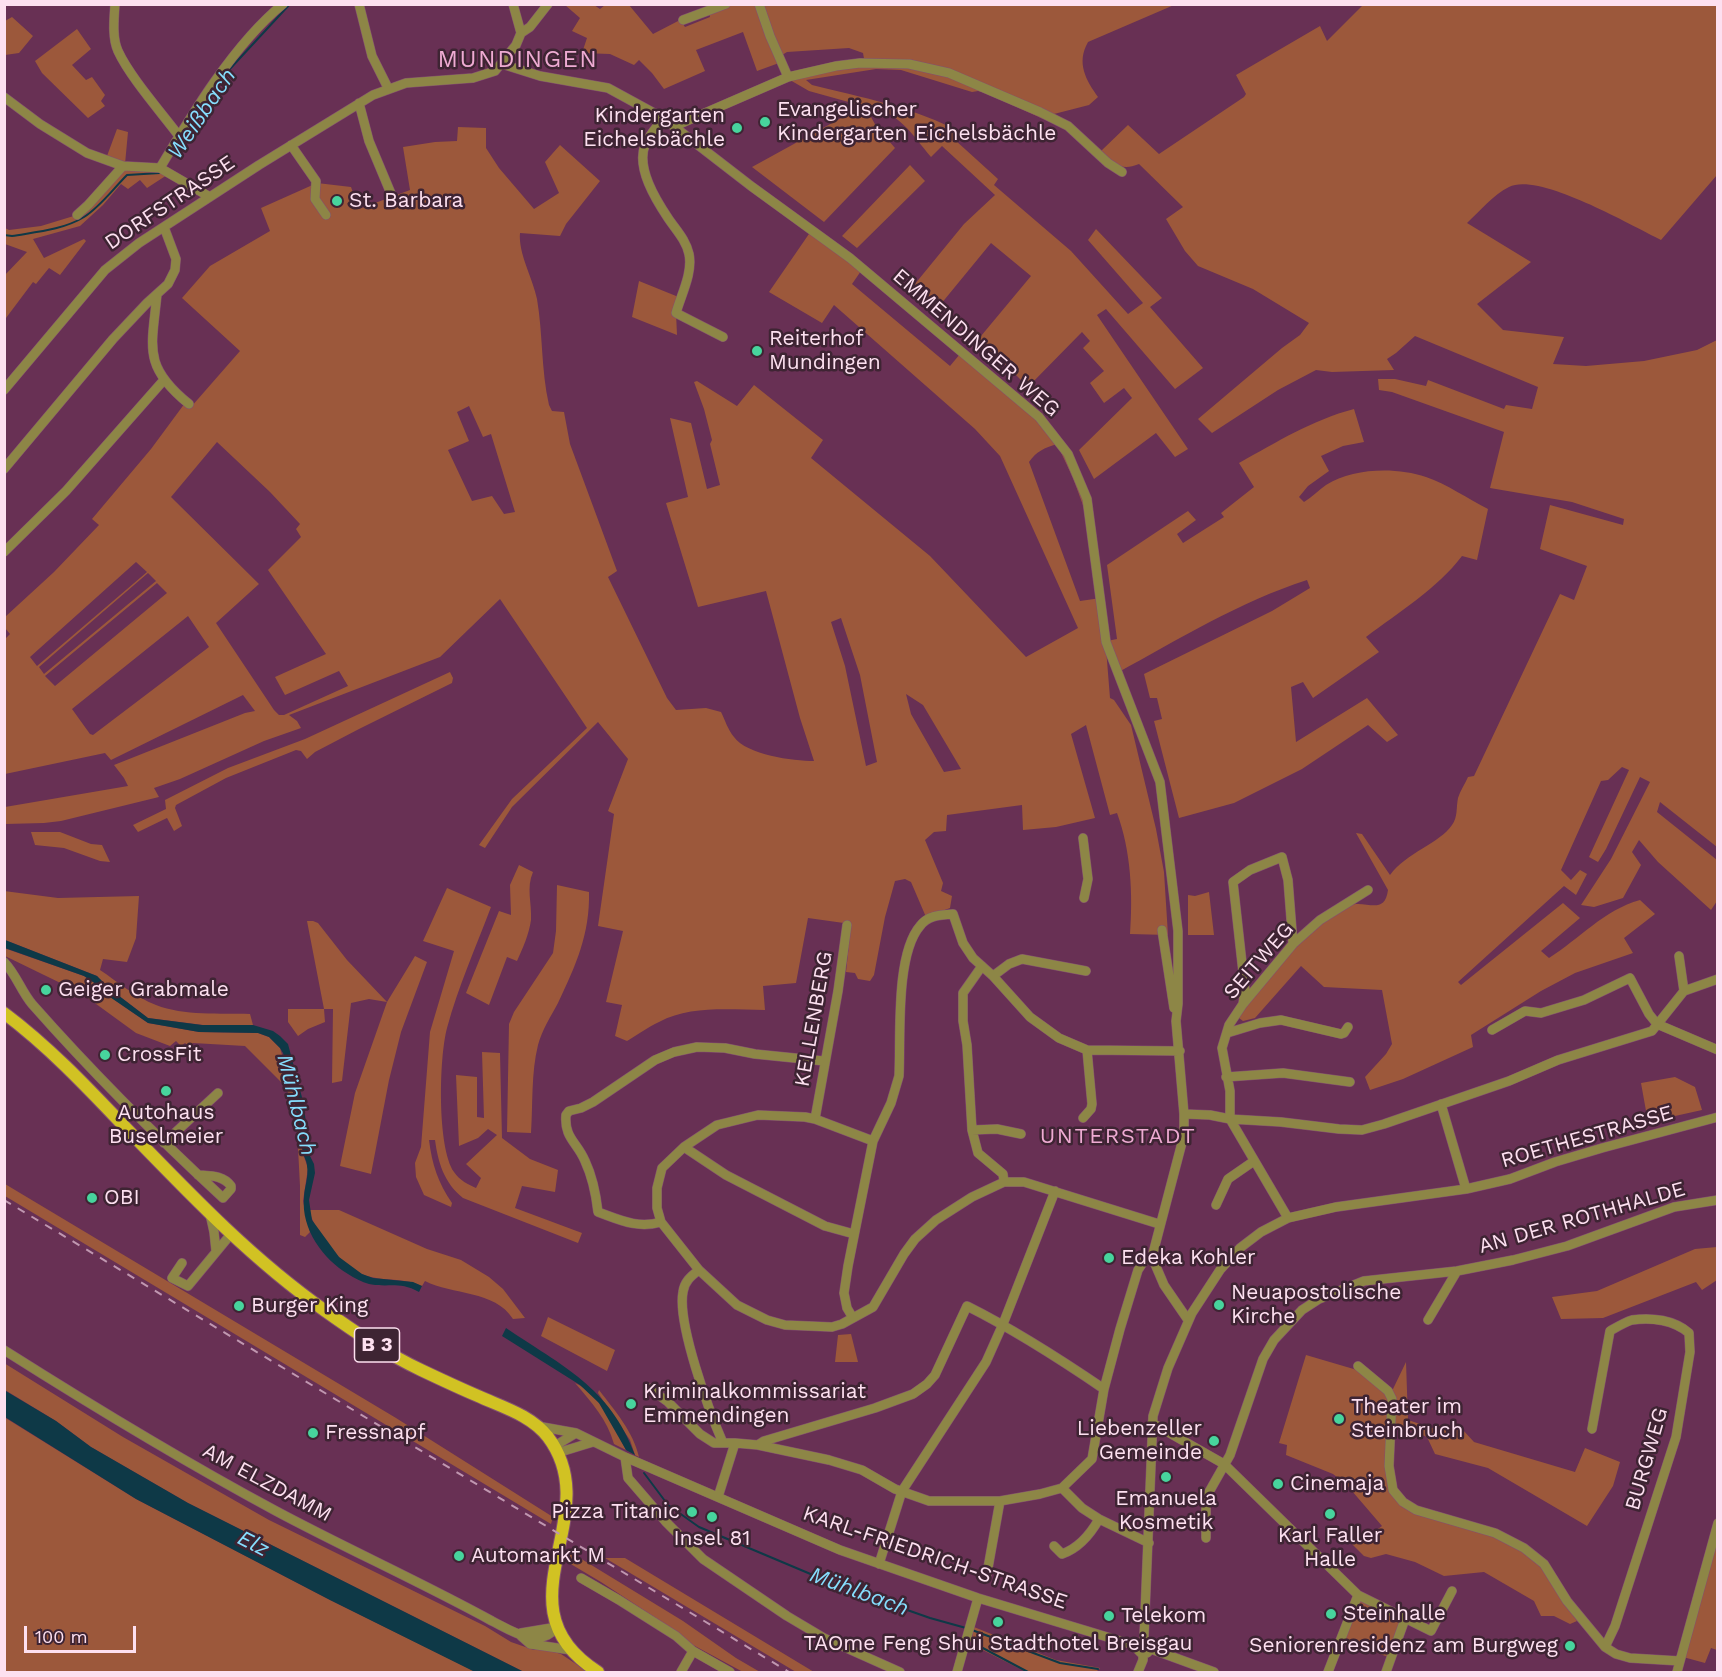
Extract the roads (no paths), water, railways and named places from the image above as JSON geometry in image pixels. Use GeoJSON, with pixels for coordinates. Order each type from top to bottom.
{"type":"FeatureCollection","features":[{"type":"Feature","properties":{"kind":"main road","name":"B 3"},"geometry":{"type":"LineString","coordinates":[[4,1013],[28,1031],[72,1071],[231,1234],[304,1296],[381,1348],[420,1370],[513,1411],[537,1426],[548,1438],[557,1453],[566,1479],[568,1494],[566,1520],[551,1592],[554,1615],[557,1627],[571,1650],[598,1672]]}},
{"type":"Feature","properties":{"kind":"street"},"geometry":{"type":"LineString","coordinates":[[115,4],[117,50],[179,136]]}},
{"type":"Feature","properties":{"kind":"street"},"geometry":{"type":"LineString","coordinates":[[165,171],[179,136],[241,49],[283,4]]}},
{"type":"Feature","properties":{"kind":"street"},"geometry":{"type":"LineString","coordinates":[[359,4],[372,56],[388,88]]}},
{"type":"Feature","properties":{"kind":"street"},"geometry":{"type":"LineString","coordinates":[[513,4],[521,33]]}},
{"type":"Feature","properties":{"kind":"street"},"geometry":{"type":"LineString","coordinates":[[502,64],[516,45],[521,33],[530,27],[548,4]]}},
{"type":"Feature","properties":{"kind":"street"},"geometry":{"type":"LineString","coordinates":[[683,20],[726,4]]}},
{"type":"Feature","properties":{"kind":"street"},"geometry":{"type":"LineString","coordinates":[[759,4],[788,77]]}},
{"type":"Feature","properties":{"kind":"street"},"geometry":{"type":"LineString","coordinates":[[675,126],[788,77],[836,66],[868,63],[909,64],[950,73],[1068,126],[1108,163],[1122,172]]}},
{"type":"Feature","properties":{"kind":"street","name":"DORFSTRASSE"},"geometry":{"type":"LineString","coordinates":[[4,390],[105,270],[138,244],[358,103],[388,88],[413,82],[488,74],[502,64]]}},
{"type":"Feature","properties":{"kind":"street","name":"EMMENDINGER WEG"},"geometry":{"type":"LineString","coordinates":[[502,64],[540,76],[609,88],[675,126],[751,186],[850,258],[1039,417],[1068,454],[1087,499],[1106,642],[1160,782],[1178,931],[1176,1021]]}},
{"type":"Feature","properties":{"kind":"street"},"geometry":{"type":"LineString","coordinates":[[4,97],[40,124],[87,153],[123,166],[165,171],[210,197]]}},
{"type":"Feature","properties":{"kind":"street"},"geometry":{"type":"LineString","coordinates":[[358,103],[379,170],[392,196]]}},
{"type":"Feature","properties":{"kind":"street"},"geometry":{"type":"LineString","coordinates":[[663,118],[644,147],[643,159],[655,194],[667,217],[685,242],[690,257],[689,272],[676,313],[723,337]]}},
{"type":"Feature","properties":{"kind":"street"},"geometry":{"type":"LineString","coordinates":[[291,145],[316,181],[315,199],[326,214]]}},
{"type":"Feature","properties":{"kind":"street"},"geometry":{"type":"LineString","coordinates":[[77,215],[123,166]]}},
{"type":"Feature","properties":{"kind":"street"},"geometry":{"type":"LineString","coordinates":[[4,469],[113,339],[168,284],[176,259],[164,227]]}},
{"type":"Feature","properties":{"kind":"street"},"geometry":{"type":"LineString","coordinates":[[157,294],[151,343],[155,361],[164,381],[189,404]]}},
{"type":"Feature","properties":{"kind":"street"},"geometry":{"type":"LineString","coordinates":[[4,552],[66,491],[164,381]]}},
{"type":"Feature","properties":{"kind":"street"},"geometry":{"type":"LineString","coordinates":[[1083,838],[1088,879],[1084,898]]}},
{"type":"Feature","properties":{"kind":"street"},"geometry":{"type":"LineString","coordinates":[[1243,1004],[1245,990],[1233,882],[1250,870],[1282,857],[1288,880],[1293,944]]}},
{"type":"Feature","properties":{"kind":"street","name":"SEITWEG"},"geometry":{"type":"LineString","coordinates":[[1230,1119],[1230,1091],[1222,1048],[1227,1033],[1243,1004],[1293,944],[1320,920],[1368,890]]}},
{"type":"Feature","properties":{"kind":"street"},"geometry":{"type":"LineString","coordinates":[[853,1318],[847,1308],[844,1293],[854,1234],[873,1142],[891,1103],[899,1076],[905,963],[911,942],[920,925],[934,915],[954,914],[963,944],[973,958],[993,976],[1030,1017],[1059,1038],[1087,1050],[1180,1051]]}},
{"type":"Feature","properties":{"kind":"street","name":"KELLENBERG"},"geometry":{"type":"LineString","coordinates":[[815,1119],[838,992],[847,924]]}},
{"type":"Feature","properties":{"kind":"street"},"geometry":{"type":"LineString","coordinates":[[1162,930],[1180,1051],[1184,1135],[1152,1257],[1164,1285],[1188,1320]]}},
{"type":"Feature","properties":{"kind":"street"},"geometry":{"type":"LineString","coordinates":[[1679,956],[1684,991]]}},
{"type":"Feature","properties":{"kind":"street"},"geometry":{"type":"LineString","coordinates":[[993,976],[1009,964],[1022,959],[1086,971]]}},
{"type":"Feature","properties":{"kind":"street"},"geometry":{"type":"LineString","coordinates":[[4,962],[12,970],[29,1001],[164,1143],[198,1175]]}},
{"type":"Feature","properties":{"kind":"street"},"geometry":{"type":"LineString","coordinates":[[982,966],[963,993],[963,1021],[972,1130],[978,1153],[1002,1174],[1004,1182]]}},
{"type":"Feature","properties":{"kind":"street"},"geometry":{"type":"LineString","coordinates":[[1492,1030],[1525,1011],[1541,1013],[1584,1000],[1630,978],[1649,1014],[1657,1024],[1715,1047]]}},
{"type":"Feature","properties":{"kind":"street"},"geometry":{"type":"LineString","coordinates":[[1184,1114],[1362,1130],[1517,1078],[1558,1060],[1652,1031],[1684,991],[1718,979]]}},
{"type":"Feature","properties":{"kind":"street"},"geometry":{"type":"LineString","coordinates":[[1227,1033],[1274,1020],[1341,1034],[1348,1027]]}},
{"type":"Feature","properties":{"kind":"street"},"geometry":{"type":"LineString","coordinates":[[661,1222],[635,1225],[598,1212],[594,1182],[585,1160],[566,1132],[566,1115],[569,1111],[593,1102],[655,1060],[674,1052],[697,1047],[725,1048],[755,1054],[824,1061]]}},
{"type":"Feature","properties":{"kind":"street"},"geometry":{"type":"LineString","coordinates":[[1083,1118],[1091,1109],[1092,1104],[1087,1050]]}},
{"type":"Feature","properties":{"kind":"street"},"geometry":{"type":"LineString","coordinates":[[1226,1077],[1282,1073],[1350,1082]]}},
{"type":"Feature","properties":{"kind":"street"},"geometry":{"type":"LineString","coordinates":[[164,1143],[218,1093]]}},
{"type":"Feature","properties":{"kind":"street"},"geometry":{"type":"LineString","coordinates":[[1441,1104],[1466,1190]]}},
{"type":"Feature","properties":{"kind":"street"},"geometry":{"type":"LineString","coordinates":[[873,1142],[815,1119],[758,1115],[717,1125],[684,1147],[667,1162],[658,1179],[657,1199],[661,1222],[699,1270],[737,1305],[767,1320],[785,1325],[818,1327],[842,1324],[873,1307],[904,1254],[923,1231],[954,1207],[1004,1182],[1024,1182],[1159,1224]]}},
{"type":"Feature","properties":{"kind":"street","name":"ROETHESTRASSE"},"geometry":{"type":"LineString","coordinates":[[1144,1637],[1152,1423],[1168,1368],[1188,1320],[1220,1270],[1240,1248],[1261,1232],[1288,1218],[1336,1207],[1466,1190],[1510,1179],[1593,1150],[1718,1117]]}},
{"type":"Feature","properties":{"kind":"street"},"geometry":{"type":"LineString","coordinates":[[1230,1119],[1288,1218]]}},
{"type":"Feature","properties":{"kind":"street"},"geometry":{"type":"LineString","coordinates":[[972,1130],[997,1129],[1020,1134]]}},
{"type":"Feature","properties":{"kind":"street"},"geometry":{"type":"LineString","coordinates":[[684,1147],[726,1175],[825,1226],[854,1234]]}},
{"type":"Feature","properties":{"kind":"street"},"geometry":{"type":"LineString","coordinates":[[1216,1205],[1228,1179],[1254,1161]]}},
{"type":"Feature","properties":{"kind":"street"},"geometry":{"type":"LineString","coordinates":[[879,1564],[902,1491],[986,1362],[1055,1191]]}},
{"type":"Feature","properties":{"kind":"street","name":"AN DER ROTHHALDE"},"geometry":{"type":"LineString","coordinates":[[1206,1538],[1207,1499],[1230,1455],[1269,1347],[1302,1310],[1319,1299],[1364,1281],[1457,1271],[1567,1246],[1674,1207],[1718,1200]]}},
{"type":"Feature","properties":{"kind":"street"},"geometry":{"type":"LineString","coordinates":[[210,1214],[216,1251]]}},
{"type":"Feature","properties":{"kind":"street"},"geometry":{"type":"LineString","coordinates":[[182,1263],[172,1278],[188,1286],[231,1234]]}},
{"type":"Feature","properties":{"kind":"street"},"geometry":{"type":"LineString","coordinates":[[649,1388],[668,1402],[700,1434],[714,1443],[758,1446],[829,1460],[862,1470],[895,1489],[929,1501],[1000,1501],[1028,1497],[1062,1488],[1092,1459],[1104,1389],[1138,1270],[1144,1261],[1152,1257]]}},
{"type":"Feature","properties":{"kind":"street"},"geometry":{"type":"LineString","coordinates":[[699,1270],[690,1277],[682,1293],[684,1323],[712,1415],[723,1443]]}},
{"type":"Feature","properties":{"kind":"street","name":"AN DER ROTHHALDE"},"geometry":{"type":"LineString","coordinates":[[1428,1320],[1457,1271]]}},
{"type":"Feature","properties":{"kind":"street"},"geometry":{"type":"LineString","coordinates":[[758,1446],[764,1441],[913,1395],[935,1375],[967,1306],[1003,1324],[1053,1354],[1104,1389]]}},
{"type":"Feature","properties":{"kind":"street","name":"BURGWEG"},"geometry":{"type":"LineString","coordinates":[[1592,1429],[1610,1331],[1633,1317],[1679,1324],[1689,1333],[1690,1352],[1676,1437],[1615,1626],[1605,1647]]}},
{"type":"Feature","properties":{"kind":"street","name":"AM ELZDAMM"},"geometry":{"type":"LineString","coordinates":[[4,1350],[112,1418],[245,1494],[519,1634],[530,1644],[571,1650]]}},
{"type":"Feature","properties":{"kind":"street"},"geometry":{"type":"LineString","coordinates":[[1358,1366],[1388,1391],[1392,1399],[1389,1466],[1393,1490],[1399,1497],[1416,1510],[1495,1533],[1524,1548],[1545,1564],[1567,1600],[1605,1647],[1616,1654],[1630,1658],[1680,1661]]}},
{"type":"Feature","properties":{"kind":"street"},"geometry":{"type":"LineString","coordinates":[[1152,1423],[1224,1464],[1307,1548],[1358,1595],[1431,1631],[1452,1591]]}},
{"type":"Feature","properties":{"kind":"street","name":"KARL-FRIEDRICH-STRASSE"},"geometry":{"type":"LineString","coordinates":[[537,1426],[576,1433],[625,1457],[840,1550],[978,1598],[1136,1644]]}},
{"type":"Feature","properties":{"kind":"street"},"geometry":{"type":"LineString","coordinates":[[576,1433],[558,1444],[557,1453],[593,1442]]}},
{"type":"Feature","properties":{"kind":"street"},"geometry":{"type":"LineString","coordinates":[[718,1497],[735,1443]]}},
{"type":"Feature","properties":{"kind":"street"},"geometry":{"type":"LineString","coordinates":[[625,1457],[628,1478],[666,1522],[703,1559],[787,1616],[824,1638],[900,1672]]}},
{"type":"Feature","properties":{"kind":"street"},"geometry":{"type":"LineString","coordinates":[[1062,1488],[1082,1508],[1099,1519],[1149,1543]]}},
{"type":"Feature","properties":{"kind":"street"},"geometry":{"type":"LineString","coordinates":[[986,1579],[1000,1501]]}},
{"type":"Feature","properties":{"kind":"street"},"geometry":{"type":"LineString","coordinates":[[1054,1546],[1062,1554],[1066,1553],[1082,1543],[1099,1519]]}},
{"type":"Feature","properties":{"kind":"street"},"geometry":{"type":"LineString","coordinates":[[1677,1672],[1718,1523]]}},
{"type":"Feature","properties":{"kind":"street"},"geometry":{"type":"LineString","coordinates":[[581,1578],[667,1630],[693,1650],[730,1672]]}},
{"type":"Feature","properties":{"kind":"street"},"geometry":{"type":"LineString","coordinates":[[1328,1672],[1358,1595]]}},
{"type":"Feature","properties":{"kind":"street"},"geometry":{"type":"LineString","coordinates":[[957,1672],[978,1598]]}},
{"type":"Feature","properties":{"kind":"street"},"geometry":{"type":"LineString","coordinates":[[1386,1672],[1405,1619]]}},
{"type":"Feature","properties":{"kind":"street"},"geometry":{"type":"LineString","coordinates":[[519,1634],[557,1627]]}},
{"type":"Feature","properties":{"kind":"street"},"geometry":{"type":"LineString","coordinates":[[1138,1672],[1147,1651],[1151,1641],[1144,1637],[1136,1644],[1137,1649],[1147,1651],[1214,1672]]}},
{"type":"Feature","properties":{"kind":"street"},"geometry":{"type":"LineString","coordinates":[[681,1672],[693,1650]]}},
{"type":"Feature","properties":{"kind":"water"},"geometry":{"type":"Polygon","coordinates":[[[5,940],[97,976],[148,1018],[202,1025],[253,1025],[273,1031],[280,1036],[288,1044],[304,1105],[309,1154],[315,1173],[309,1200],[312,1220],[339,1257],[362,1274],[373,1278],[413,1282],[422,1286],[419,1292],[406,1287],[369,1284],[358,1280],[339,1268],[322,1252],[310,1232],[304,1210],[307,1164],[290,1078],[283,1053],[269,1037],[258,1033],[199,1032],[148,1023],[84,976],[5,948],[5,940]]]}},
{"type":"Feature","properties":{"kind":"water"},"geometry":{"type":"Polygon","coordinates":[[[506,1328],[565,1367],[598,1395],[625,1432],[635,1455],[626,1450],[599,1403],[580,1385],[502,1336],[506,1328]]]}},
{"type":"Feature","properties":{"kind":"water","name":"Elz"},"geometry":{"type":"Polygon","coordinates":[[[4,1390],[56,1421],[91,1447],[188,1503],[524,1672],[475,1672],[136,1499],[5,1417],[4,1390]]]}},
{"type":"Feature","properties":{"kind":"waterway","name":"Weißbach"},"geometry":{"type":"LineString","coordinates":[[182,140],[228,71],[290,4]]}},
{"type":"Feature","properties":{"kind":"waterway","name":"Weißbach"},"geometry":{"type":"LineString","coordinates":[[4,235],[12,236],[67,225],[90,213],[127,175],[160,173]]}},
{"type":"Feature","properties":{"kind":"waterway","name":"Mühlbach"},"geometry":{"type":"LineString","coordinates":[[644,1473],[668,1505],[699,1527],[839,1586],[930,1618],[966,1628]]}},
{"type":"Feature","properties":{"kind":"waterway","name":"Mühlbach"},"geometry":{"type":"LineString","coordinates":[[972,1630],[1060,1663],[1098,1669]]}},
{"type":"Feature","properties":{"kind":"waterway"},"geometry":{"type":"LineString","coordinates":[[982,1633],[979,1646],[1028,1672]]}},
{"type":"Feature","properties":{"kind":"railway"},"geometry":{"type":"LineString","coordinates":[[4,1200],[789,1672]]}},
{"type":"Feature","properties":{"kind":"place","name":"Evangelischer Kindergarten Eichelsbächle"},"geometry":{"type":"Point","coordinates":[765,122]}},
{"type":"Feature","properties":{"kind":"place","name":"Kindergarten Eichelsbächle"},"geometry":{"type":"Point","coordinates":[737,128]}},
{"type":"Feature","properties":{"kind":"place","name":"St. Barbara"},"geometry":{"type":"Point","coordinates":[337,201]}},
{"type":"Feature","properties":{"kind":"place","name":"Reiterhof Mundingen"},"geometry":{"type":"Point","coordinates":[757,351]}},
{"type":"Feature","properties":{"kind":"place","name":"Geiger Grabmale"},"geometry":{"type":"Point","coordinates":[46,990]}},
{"type":"Feature","properties":{"kind":"place","name":"CrossFit"},"geometry":{"type":"Point","coordinates":[105,1055]}},
{"type":"Feature","properties":{"kind":"place","name":"Autohaus Buselmeier"},"geometry":{"type":"Point","coordinates":[166,1091]}},
{"type":"Feature","properties":{"kind":"place","name":"OBI"},"geometry":{"type":"Point","coordinates":[92,1198]}},
{"type":"Feature","properties":{"kind":"place","name":"Edeka Kohler"},"geometry":{"type":"Point","coordinates":[1109,1258]}},
{"type":"Feature","properties":{"kind":"place","name":"Neuapostolische Kirche"},"geometry":{"type":"Point","coordinates":[1219,1305]}},
{"type":"Feature","properties":{"kind":"place","name":"Burger King"},"geometry":{"type":"Point","coordinates":[239,1306]}},
{"type":"Feature","properties":{"kind":"place","name":"Kriminalkommissariat Emmendingen"},"geometry":{"type":"Point","coordinates":[631,1404]}},
{"type":"Feature","properties":{"kind":"place","name":"Theater im Steinbruch"},"geometry":{"type":"Point","coordinates":[1339,1419]}},
{"type":"Feature","properties":{"kind":"place","name":"Fressnapf"},"geometry":{"type":"Point","coordinates":[313,1433]}},
{"type":"Feature","properties":{"kind":"place","name":"Liebenzeller Gemeinde"},"geometry":{"type":"Point","coordinates":[1214,1441]}},
{"type":"Feature","properties":{"kind":"place","name":"Emanuela Kosmetik"},"geometry":{"type":"Point","coordinates":[1166,1477]}},
{"type":"Feature","properties":{"kind":"place","name":"Cinemaja"},"geometry":{"type":"Point","coordinates":[1278,1484]}},
{"type":"Feature","properties":{"kind":"place","name":"Pizza Titanic"},"geometry":{"type":"Point","coordinates":[692,1512]}},
{"type":"Feature","properties":{"kind":"place","name":"Karl Faller Halle"},"geometry":{"type":"Point","coordinates":[1330,1514]}},
{"type":"Feature","properties":{"kind":"place","name":"Insel 81"},"geometry":{"type":"Point","coordinates":[712,1517]}},
{"type":"Feature","properties":{"kind":"place","name":"Automarkt M"},"geometry":{"type":"Point","coordinates":[459,1556]}},
{"type":"Feature","properties":{"kind":"place","name":"Steinhalle"},"geometry":{"type":"Point","coordinates":[1331,1614]}},
{"type":"Feature","properties":{"kind":"place","name":"Telekom"},"geometry":{"type":"Point","coordinates":[1109,1616]}},
{"type":"Feature","properties":{"kind":"place","name":"TAOme Feng Shui Stadthotel Breisgau"},"geometry":{"type":"Point","coordinates":[998,1622]}},
{"type":"Feature","properties":{"kind":"place","name":"Seniorenresidenz am Burgweg"},"geometry":{"type":"Point","coordinates":[1570,1646]}},
{"type":"Feature","properties":{"kind":"district","name":"MUNDINGEN"},"geometry":{"type":"Point","coordinates":[518,60]}},
{"type":"Feature","properties":{"kind":"district","name":"UNTERSTADT"},"geometry":{"type":"Point","coordinates":[1118,1137]}}]}
